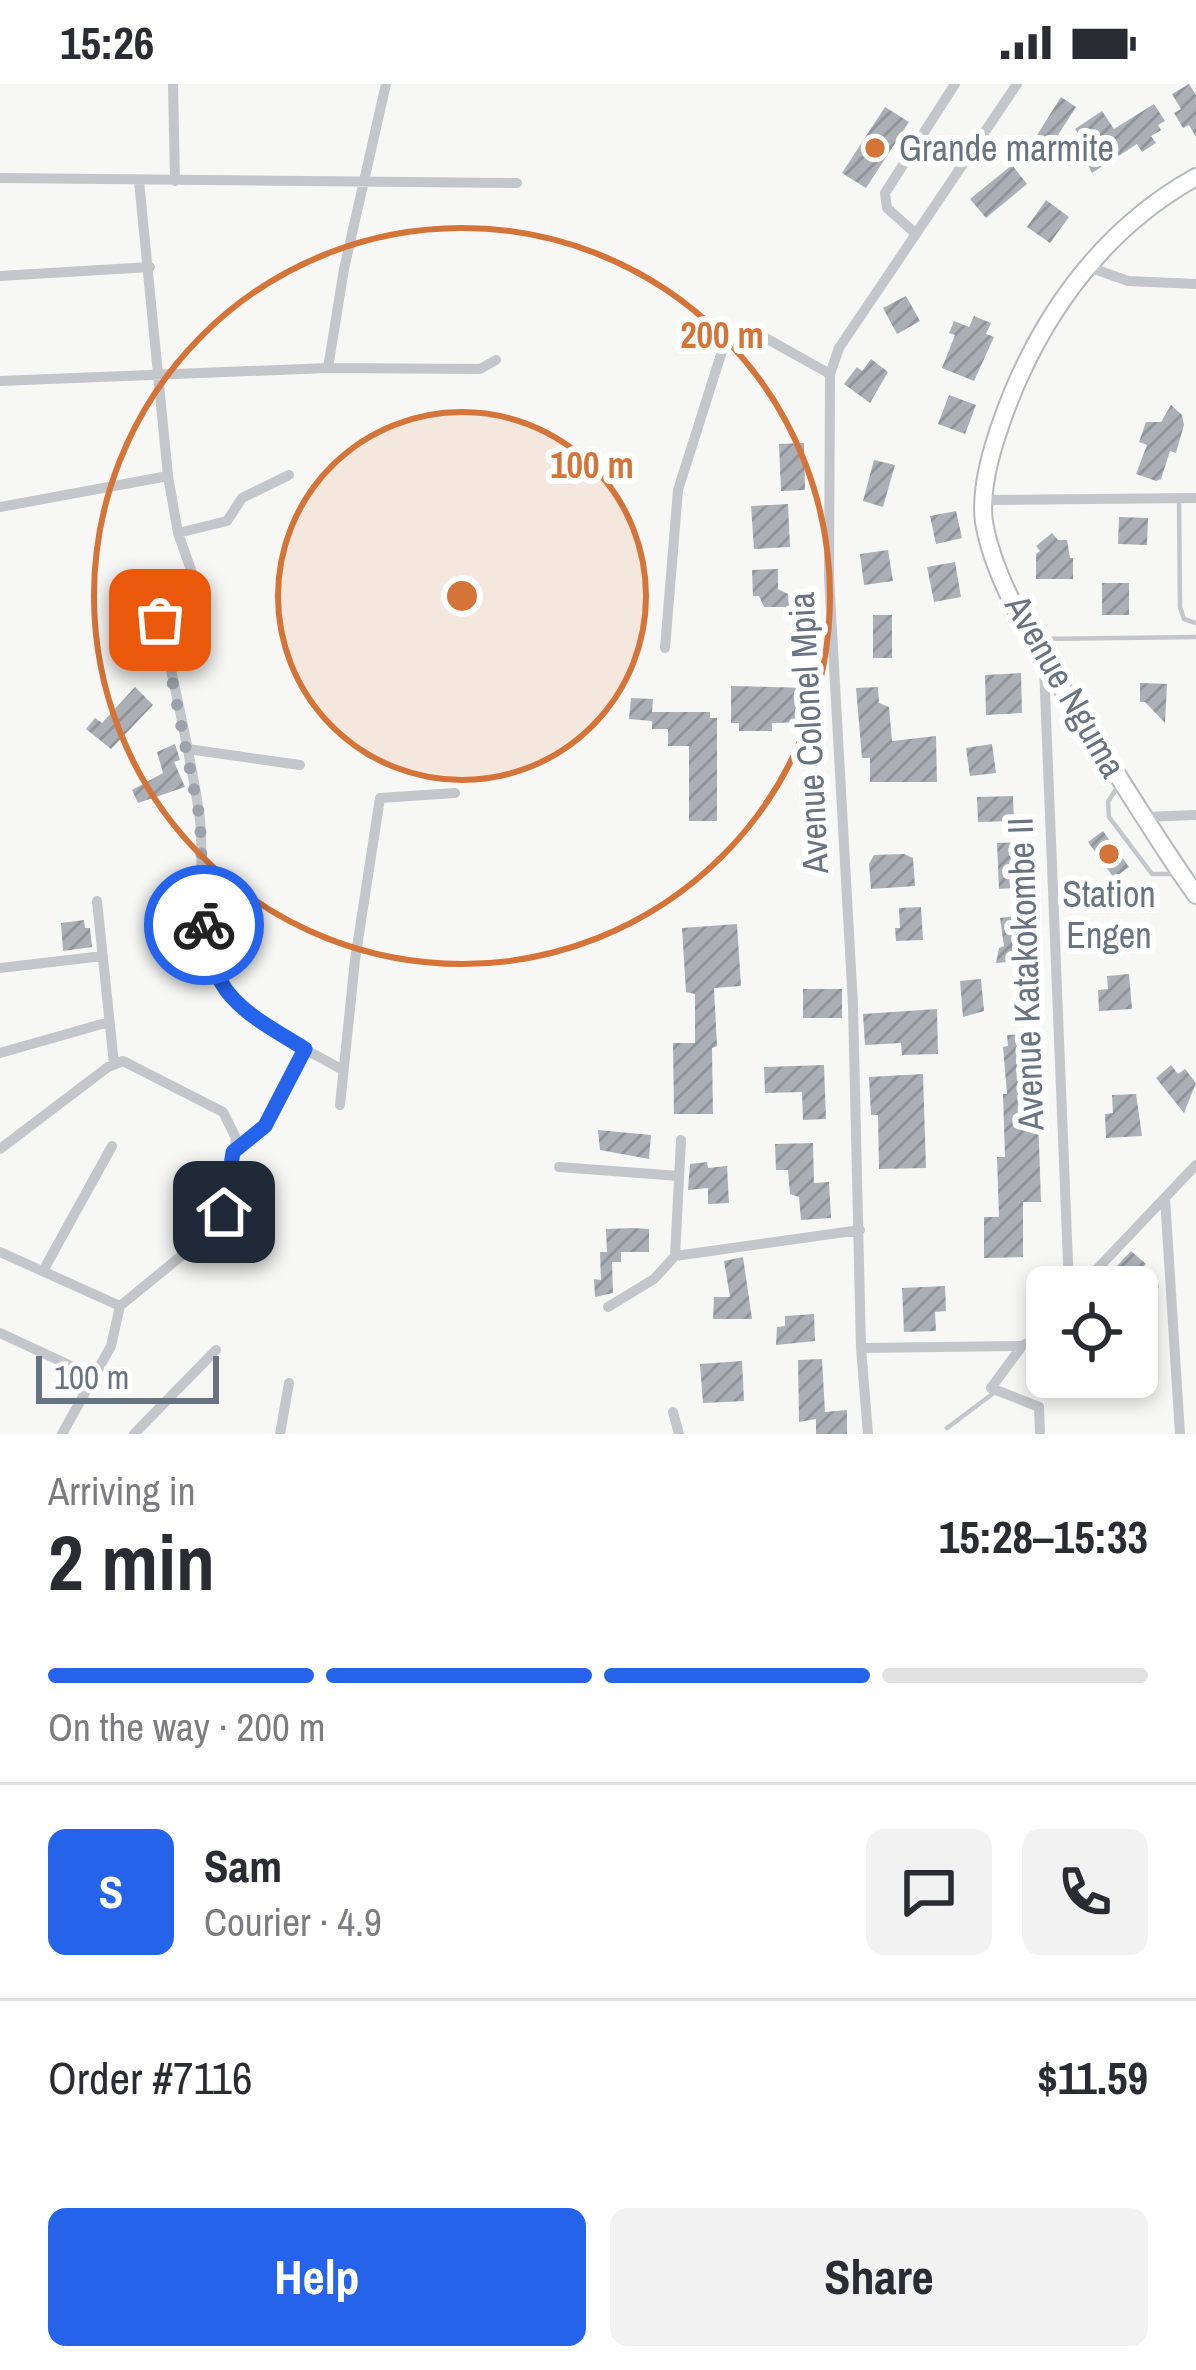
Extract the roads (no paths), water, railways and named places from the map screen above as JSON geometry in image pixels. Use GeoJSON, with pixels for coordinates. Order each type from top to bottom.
{"type":"FeatureCollection","features":[{"type":"Feature","properties":{"kind":"main road","name":"Avenue Nguma"},"geometry":{"type":"LineString","coordinates":[[1196,177],[1147,210],[1086,266],[1041,331],[994,445],[984,500],[988,537],[1032,639],[1196,895]]}},
{"type":"Feature","properties":{"kind":"street"},"geometry":{"type":"LineString","coordinates":[[173,84],[175,181]]}},
{"type":"Feature","properties":{"kind":"street"},"geometry":{"type":"LineString","coordinates":[[328,368],[344,269],[386,84]]}},
{"type":"Feature","properties":{"kind":"street"},"geometry":{"type":"LineString","coordinates":[[916,234],[887,208],[885,193],[955,84]]}},
{"type":"Feature","properties":{"kind":"street","name":"Avenue Colonel Mpia"},"geometry":{"type":"LineString","coordinates":[[868,1434],[861,1348],[853,1004],[829,577],[830,374],[839,348],[1018,84]]}},
{"type":"Feature","properties":{"kind":"street"},"geometry":{"type":"LineString","coordinates":[[0,178],[517,182]]}},
{"type":"Feature","properties":{"kind":"street"},"geometry":{"type":"LineString","coordinates":[[139,181],[168,476],[178,533],[197,587]]}},
{"type":"Feature","properties":{"kind":"street"},"geometry":{"type":"LineString","coordinates":[[1086,266],[1128,281],[1196,284]]}},
{"type":"Feature","properties":{"kind":"street"},"geometry":{"type":"LineString","coordinates":[[0,276],[150,267]]}},
{"type":"Feature","properties":{"kind":"street"},"geometry":{"type":"LineString","coordinates":[[665,648],[678,490],[724,345],[737,332],[755,332],[830,374]]}},
{"type":"Feature","properties":{"kind":"street"},"geometry":{"type":"LineString","coordinates":[[0,381],[328,368],[480,368],[496,360]]}},
{"type":"Feature","properties":{"kind":"street"},"geometry":{"type":"LineString","coordinates":[[178,533],[227,521],[242,498],[290,475]]}},
{"type":"Feature","properties":{"kind":"street"},"geometry":{"type":"LineString","coordinates":[[0,507],[168,476]]}},
{"type":"Feature","properties":{"kind":"street"},"geometry":{"type":"LineString","coordinates":[[984,500],[1196,498]]}},
{"type":"Feature","properties":{"kind":"street"},"geometry":{"type":"LineString","coordinates":[[160,620],[200,819],[200,890],[208,960],[230,998],[341,1069]]}},
{"type":"Feature","properties":{"kind":"street","name":"Avenue Katakokombe II"},"geometry":{"type":"LineString","coordinates":[[1044,658],[1066,1266]]}},
{"type":"Feature","properties":{"kind":"street"},"geometry":{"type":"LineString","coordinates":[[188,749],[300,765]]}},
{"type":"Feature","properties":{"kind":"street"},"geometry":{"type":"LineString","coordinates":[[340,1106],[341,1069],[380,798],[455,793]]}},
{"type":"Feature","properties":{"kind":"street"},"geometry":{"type":"LineString","coordinates":[[1145,817],[1196,815]]}},
{"type":"Feature","properties":{"kind":"street"},"geometry":{"type":"LineString","coordinates":[[97,901],[114,1064]]}},
{"type":"Feature","properties":{"kind":"street"},"geometry":{"type":"LineString","coordinates":[[0,968],[103,956]]}},
{"type":"Feature","properties":{"kind":"street"},"geometry":{"type":"LineString","coordinates":[[0,1053],[109,1022]]}},
{"type":"Feature","properties":{"kind":"street"},"geometry":{"type":"LineString","coordinates":[[233,1152],[265,1126],[305,1049]]}},
{"type":"Feature","properties":{"kind":"street"},"geometry":{"type":"LineString","coordinates":[[0,1149],[114,1064],[132,1063],[224,1112],[236,1138],[218,1226],[120,1306],[97,1378],[62,1434]]}},
{"type":"Feature","properties":{"kind":"street"},"geometry":{"type":"LineString","coordinates":[[608,1307],[654,1279],[675,1256],[681,1140]]}},
{"type":"Feature","properties":{"kind":"street"},"geometry":{"type":"LineString","coordinates":[[43,1271],[112,1146]]}},
{"type":"Feature","properties":{"kind":"street"},"geometry":{"type":"LineString","coordinates":[[1099,1266],[1196,1165]]}},
{"type":"Feature","properties":{"kind":"street"},"geometry":{"type":"LineString","coordinates":[[560,1167],[679,1176]]}},
{"type":"Feature","properties":{"kind":"street"},"geometry":{"type":"LineString","coordinates":[[1165,1198],[1180,1434]]}},
{"type":"Feature","properties":{"kind":"street"},"geometry":{"type":"LineString","coordinates":[[675,1256],[860,1230]]}},
{"type":"Feature","properties":{"kind":"street"},"geometry":{"type":"LineString","coordinates":[[0,1252],[120,1306]]}},
{"type":"Feature","properties":{"kind":"street"},"geometry":{"type":"LineString","coordinates":[[0,1333],[97,1378]]}},
{"type":"Feature","properties":{"kind":"street"},"geometry":{"type":"LineString","coordinates":[[1026,1344],[991,1388],[1039,1407],[1040,1434]]}},
{"type":"Feature","properties":{"kind":"street"},"geometry":{"type":"LineString","coordinates":[[861,1348],[1022,1346]]}},
{"type":"Feature","properties":{"kind":"street"},"geometry":{"type":"LineString","coordinates":[[134,1434],[216,1351]]}},
{"type":"Feature","properties":{"kind":"street"},"geometry":{"type":"LineString","coordinates":[[280,1434],[289,1383]]}},
{"type":"Feature","properties":{"kind":"street"},"geometry":{"type":"LineString","coordinates":[[673,1412],[679,1434]]}},
{"type":"Feature","properties":{"kind":"lane"},"geometry":{"type":"LineString","coordinates":[[1179,498],[1180,607],[1184,619],[1196,623]]}},
{"type":"Feature","properties":{"kind":"lane"},"geometry":{"type":"LineString","coordinates":[[1032,639],[1196,637]]}},
{"type":"Feature","properties":{"kind":"lane"},"geometry":{"type":"LineString","coordinates":[[1122,781],[1108,802],[1108,818],[1153,874],[1180,873]]}},
{"type":"Feature","properties":{"kind":"lane"},"geometry":{"type":"LineString","coordinates":[[947,1428],[995,1392]]}},
{"type":"Feature","properties":{"kind":"place","name":"Grande marmite"},"geometry":{"type":"Point","coordinates":[875,148]}},
{"type":"Feature","properties":{"kind":"place","name":"Station Engen"},"geometry":{"type":"Point","coordinates":[1109,854]}}]}
